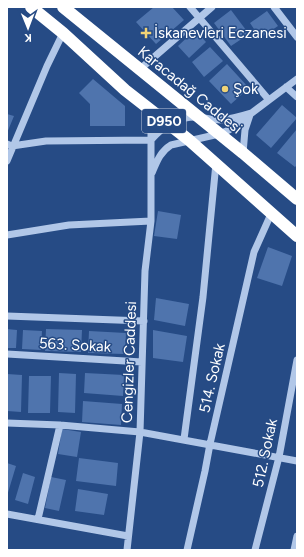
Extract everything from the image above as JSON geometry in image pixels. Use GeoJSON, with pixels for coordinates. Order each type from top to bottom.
{"type":"FeatureCollection","features":[{"type":"Feature","properties":{"kind":"highway","name":"D950"},"geometry":{"type":"LineString","coordinates":[[31,7],[63,33],[124,90],[189,140],[216,163],[297,236]]}},
{"type":"Feature","properties":{"kind":"highway","name":"Karacadağ Caddesi"},"geometry":{"type":"LineString","coordinates":[[63,7],[243,153],[297,199]]}},
{"type":"Feature","properties":{"kind":"street"},"geometry":{"type":"LineString","coordinates":[[190,7],[269,100]]}},
{"type":"Feature","properties":{"kind":"street"},"geometry":{"type":"LineString","coordinates":[[139,70],[212,7]]}},
{"type":"Feature","properties":{"kind":"street"},"geometry":{"type":"LineString","coordinates":[[274,7],[297,37]]}},
{"type":"Feature","properties":{"kind":"street"},"geometry":{"type":"LineString","coordinates":[[7,161],[10,145],[63,33]]}},
{"type":"Feature","properties":{"kind":"street","name":"Cengizler Caddesi"},"geometry":{"type":"LineString","coordinates":[[152,175],[159,157],[166,148],[189,140],[219,134],[233,127],[297,79]]}},
{"type":"Feature","properties":{"kind":"street"},"geometry":{"type":"LineString","coordinates":[[286,87],[297,97]]}},
{"type":"Feature","properties":{"kind":"street","name":"Cengizler Caddesi"},"geometry":{"type":"LineString","coordinates":[[126,550],[140,432],[145,271],[151,221],[151,110]]}},
{"type":"Feature","properties":{"kind":"street"},"geometry":{"type":"LineString","coordinates":[[10,145],[46,141],[151,140],[168,124],[189,117],[219,120],[234,118],[251,113]]}},
{"type":"Feature","properties":{"kind":"street"},"geometry":{"type":"LineString","coordinates":[[243,153],[245,130],[251,113]]}},
{"type":"Feature","properties":{"kind":"street"},"geometry":{"type":"LineString","coordinates":[[184,439],[203,297],[216,163]]}},
{"type":"Feature","properties":{"kind":"street","name":"514. Sokak"},"geometry":{"type":"LineString","coordinates":[[187,550],[206,471],[210,444],[254,252],[271,214]]}},
{"type":"Feature","properties":{"kind":"street"},"geometry":{"type":"LineString","coordinates":[[7,235],[69,225],[151,221]]}},
{"type":"Feature","properties":{"kind":"street"},"geometry":{"type":"LineString","coordinates":[[7,316],[144,321]]}},
{"type":"Feature","properties":{"kind":"street","name":"563. Sokak"},"geometry":{"type":"LineString","coordinates":[[7,354],[142,362]]}},
{"type":"Feature","properties":{"kind":"street","name":"512. Sokak"},"geometry":{"type":"LineString","coordinates":[[255,550],[279,457],[297,360]]}},
{"type":"Feature","properties":{"kind":"street"},"geometry":{"type":"LineString","coordinates":[[7,423],[60,425],[140,432],[297,461]]}},
{"type":"Feature","properties":{"kind":"street"},"geometry":{"type":"LineString","coordinates":[[38,519],[60,425]]}},
{"type":"Feature","properties":{"kind":"street"},"geometry":{"type":"LineString","coordinates":[[7,514],[128,536]]}},
{"type":"Feature","properties":{"kind":"street"},"geometry":{"type":"LineString","coordinates":[[294,550],[297,536]]}},
{"type":"Feature","properties":{"kind":"building"},"geometry":{"type":"Polygon","coordinates":[[[154,7],[172,7],[184,20],[156,44],[136,22],[154,7]]]}},
{"type":"Feature","properties":{"kind":"building"},"geometry":{"type":"Polygon","coordinates":[[[231,10],[249,34],[231,46],[214,23],[231,10]]]}},
{"type":"Feature","properties":{"kind":"building"},"geometry":{"type":"Polygon","coordinates":[[[267,11],[278,26],[260,38],[250,23],[267,11]]]}},
{"type":"Feature","properties":{"kind":"building"},"geometry":{"type":"Polygon","coordinates":[[[195,30],[206,42],[189,58],[178,46],[195,30]]]}},
{"type":"Feature","properties":{"kind":"building"},"geometry":{"type":"Polygon","coordinates":[[[210,47],[223,61],[204,77],[192,62],[210,47]]]}},
{"type":"Feature","properties":{"kind":"building"},"geometry":{"type":"Polygon","coordinates":[[[227,64],[249,88],[231,104],[209,81],[227,64]]]}},
{"type":"Feature","properties":{"kind":"building"},"geometry":{"type":"Polygon","coordinates":[[[93,79],[125,106],[125,126],[90,126],[90,104],[79,93],[93,79]]]}},
{"type":"Feature","properties":{"kind":"building"},"geometry":{"type":"Polygon","coordinates":[[[282,105],[297,118],[271,148],[256,135],[282,105]]]}},
{"type":"Feature","properties":{"kind":"building"},"geometry":{"type":"Polygon","coordinates":[[[7,114],[14,116],[7,133],[7,114]]]}},
{"type":"Feature","properties":{"kind":"building"},"geometry":{"type":"Polygon","coordinates":[[[297,129],[297,165],[295,167],[277,153],[297,129]]]}},
{"type":"Feature","properties":{"kind":"building"},"geometry":{"type":"Polygon","coordinates":[[[158,211],[181,215],[177,239],[154,236],[158,211]]]}},
{"type":"Feature","properties":{"kind":"building"},"geometry":{"type":"Polygon","coordinates":[[[268,247],[292,256],[282,286],[257,278],[268,247]]]}},
{"type":"Feature","properties":{"kind":"building"},"geometry":{"type":"Polygon","coordinates":[[[156,298],[189,304],[185,326],[154,320],[156,298]]]}},
{"type":"Feature","properties":{"kind":"building"},"geometry":{"type":"Polygon","coordinates":[[[7,329],[17,330],[16,348],[7,348],[7,329]]]}},
{"type":"Feature","properties":{"kind":"building"},"geometry":{"type":"Polygon","coordinates":[[[46,329],[82,330],[81,352],[45,351],[46,329]]]}},
{"type":"Feature","properties":{"kind":"building"},"geometry":{"type":"Polygon","coordinates":[[[23,330],[42,331],[41,350],[22,349],[23,330]]]}},
{"type":"Feature","properties":{"kind":"building"},"geometry":{"type":"Polygon","coordinates":[[[153,330],[187,336],[183,362],[153,358],[153,330]]]}},
{"type":"Feature","properties":{"kind":"building"},"geometry":{"type":"Polygon","coordinates":[[[89,331],[126,333],[125,354],[88,353],[89,331]]]}},
{"type":"Feature","properties":{"kind":"building"},"geometry":{"type":"Polygon","coordinates":[[[59,373],[76,374],[75,413],[58,412],[59,373]]]}},
{"type":"Feature","properties":{"kind":"building"},"geometry":{"type":"Polygon","coordinates":[[[85,373],[124,375],[123,396],[84,393],[85,373]]]}},
{"type":"Feature","properties":{"kind":"building"},"geometry":{"type":"Polygon","coordinates":[[[7,374],[22,375],[21,412],[7,411],[7,374]]]}},
{"type":"Feature","properties":{"kind":"building"},"geometry":{"type":"Polygon","coordinates":[[[29,376],[51,376],[50,413],[28,413],[29,376]]]}},
{"type":"Feature","properties":{"kind":"building"},"geometry":{"type":"Polygon","coordinates":[[[83,401],[122,404],[121,425],[82,422],[83,401]]]}},
{"type":"Feature","properties":{"kind":"building"},"geometry":{"type":"Polygon","coordinates":[[[62,429],[81,432],[77,457],[58,454],[62,429]]]}},
{"type":"Feature","properties":{"kind":"building"},"geometry":{"type":"Polygon","coordinates":[[[79,458],[118,463],[116,486],[76,481],[79,458]]]}},
{"type":"Feature","properties":{"kind":"building"},"geometry":{"type":"Polygon","coordinates":[[[7,463],[16,466],[7,496],[7,463]]]}},
{"type":"Feature","properties":{"kind":"building"},"geometry":{"type":"Polygon","coordinates":[[[23,473],[35,477],[28,504],[15,500],[23,473]]]}},
{"type":"Feature","properties":{"kind":"building"},"geometry":{"type":"Polygon","coordinates":[[[51,477],[66,480],[59,511],[45,508],[51,477]]]}},
{"type":"Feature","properties":{"kind":"building"},"geometry":{"type":"Polygon","coordinates":[[[78,489],[108,494],[104,515],[75,511],[78,489]]]}},
{"type":"Feature","properties":{"kind":"place","name":"İskanevleri Eczanesi"},"geometry":{"type":"Point","coordinates":[146,33]}},
{"type":"Feature","properties":{"kind":"place","name":"Şok"},"geometry":{"type":"Point","coordinates":[225,89]}}]}
